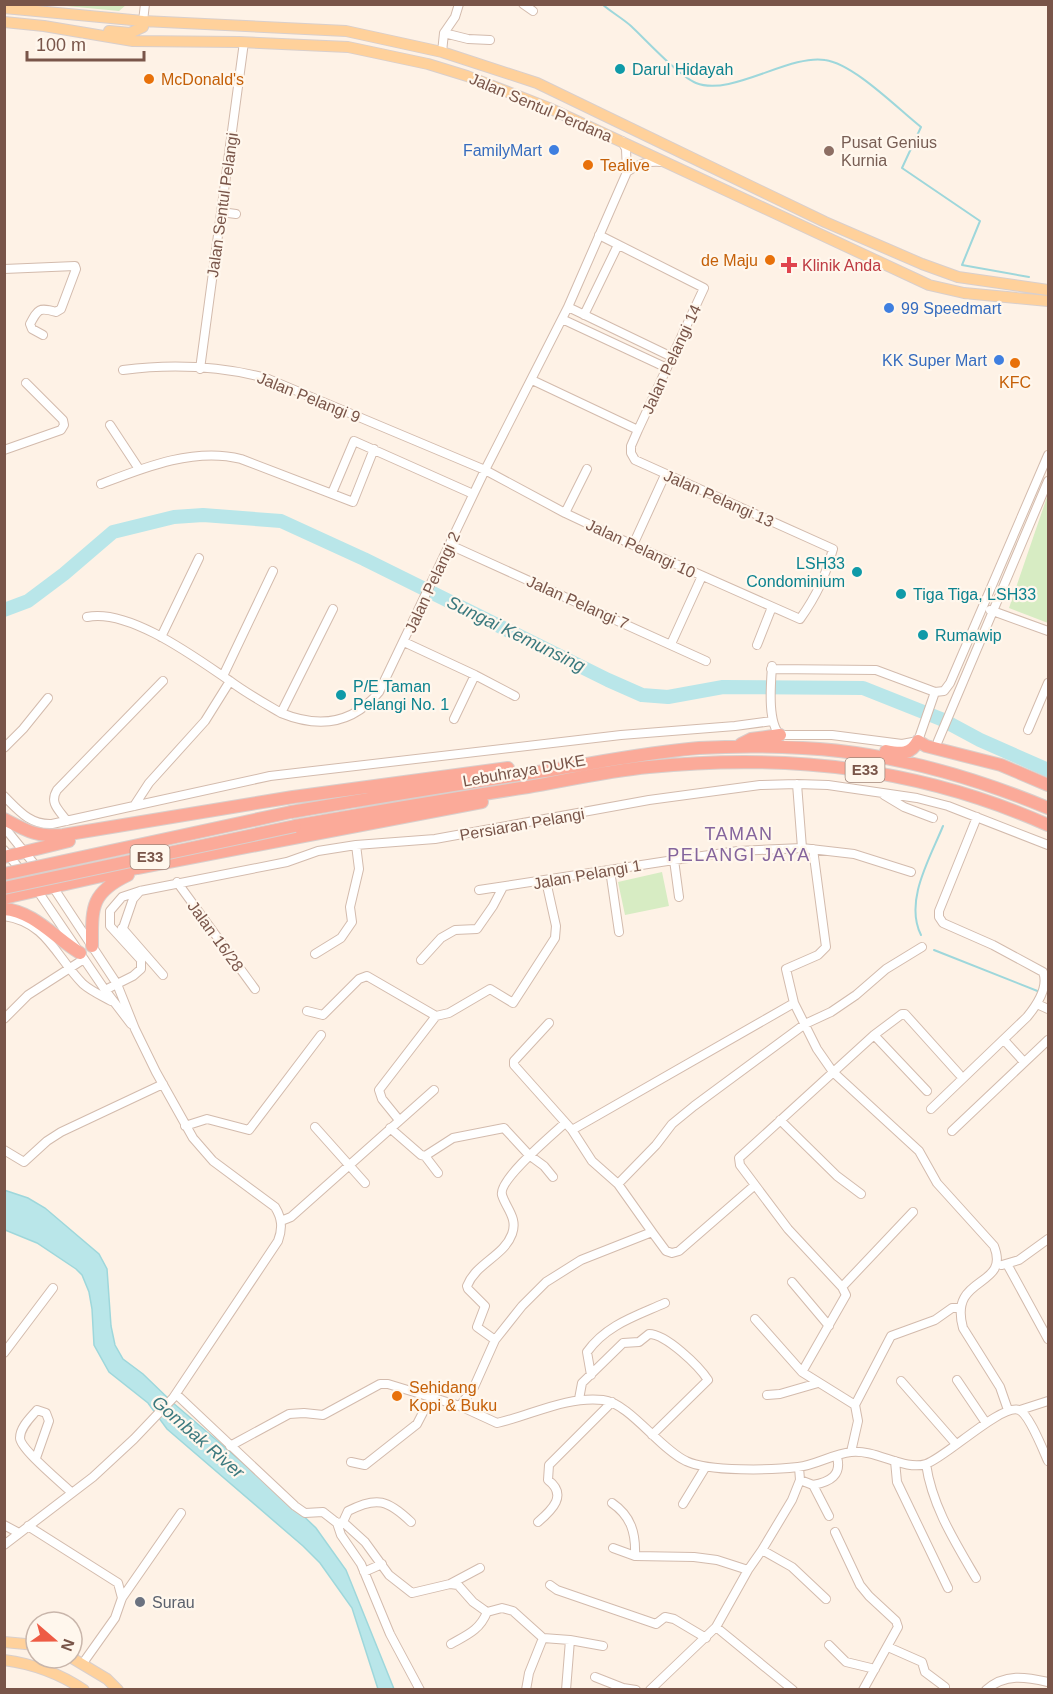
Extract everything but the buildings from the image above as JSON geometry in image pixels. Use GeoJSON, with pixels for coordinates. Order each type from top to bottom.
{"type":"FeatureCollection","features":[{"type":"Feature","properties":{"kind":"highway"},"geometry":{"type":"LineString","coordinates":[[738,747],[751,739],[780,735]]}},
{"type":"Feature","properties":{"kind":"highway"},"geometry":{"type":"LineString","coordinates":[[805,748],[811,744],[824,743],[903,753],[912,749],[918,741],[926,746],[1001,765],[1048,785]]}},
{"type":"Feature","properties":{"kind":"highway","name":"Lebuhraya DUKE"},"geometry":{"type":"LineString","coordinates":[[4,874],[291,812],[697,748],[805,748],[879,757],[988,785],[1048,808]]}},
{"type":"Feature","properties":{"kind":"highway"},"geometry":{"type":"LineString","coordinates":[[4,819],[30,833],[49,836],[379,784],[572,760],[611,761]]}},
{"type":"Feature","properties":{"kind":"highway","name":"Lebuhraya DUKE"},"geometry":{"type":"LineString","coordinates":[[4,888],[295,826],[582,777],[672,765],[737,762],[802,763],[868,771],[932,783],[1008,807],[1048,825]]}},
{"type":"Feature","properties":{"kind":"highway"},"geometry":{"type":"LineString","coordinates":[[4,898],[148,866],[534,793],[582,777]]}},
{"type":"Feature","properties":{"kind":"highway"},"geometry":{"type":"LineString","coordinates":[[6,855],[167,819]]}},
{"type":"Feature","properties":{"kind":"highway"},"geometry":{"type":"LineString","coordinates":[[92,946],[93,909],[99,895],[117,881],[148,866]]}},
{"type":"Feature","properties":{"kind":"highway"},"geometry":{"type":"LineString","coordinates":[[4,909],[30,916],[82,956]]}},
{"type":"Feature","properties":{"kind":"main road","name":"Jalan Sentul Perdana"},"geometry":{"type":"LineString","coordinates":[[4,8],[143,24],[346,32],[442,52],[537,83],[825,222],[921,264],[958,277],[1048,290]]}},
{"type":"Feature","properties":{"kind":"main road","name":"Jalan Sentul Perdana"},"geometry":{"type":"LineString","coordinates":[[4,22],[44,26],[133,41],[244,42],[348,47],[446,67],[519,95],[621,140],[665,162],[931,281]]}},
{"type":"Feature","properties":{"kind":"main road"},"geometry":{"type":"LineString","coordinates":[[44,26],[130,33],[143,24],[153,36],[196,42]]}},
{"type":"Feature","properties":{"kind":"main road"},"geometry":{"type":"LineString","coordinates":[[424,48],[429,52],[446,56],[446,67]]}},
{"type":"Feature","properties":{"kind":"main road"},"geometry":{"type":"LineString","coordinates":[[446,67],[456,60],[471,61]]}},
{"type":"Feature","properties":{"kind":"main road"},"geometry":{"type":"LineString","coordinates":[[921,264],[931,281],[941,289],[1048,301]]}},
{"type":"Feature","properties":{"kind":"main road"},"geometry":{"type":"LineString","coordinates":[[931,281],[958,277]]}},
{"type":"Feature","properties":{"kind":"main road"},"geometry":{"type":"LineString","coordinates":[[4,1637],[24,1642]]}},
{"type":"Feature","properties":{"kind":"main road"},"geometry":{"type":"LineString","coordinates":[[4,1642],[24,1643]]}},
{"type":"Feature","properties":{"kind":"main road"},"geometry":{"type":"LineString","coordinates":[[4,1660],[46,1669],[84,1689]]}},
{"type":"Feature","properties":{"kind":"main road"},"geometry":{"type":"LineString","coordinates":[[84,1664],[107,1678],[118,1689]]}},
{"type":"Feature","properties":{"kind":"street"},"geometry":{"type":"LineString","coordinates":[[442,52],[444,33],[455,17],[459,4]]}},
{"type":"Feature","properties":{"kind":"street"},"geometry":{"type":"LineString","coordinates":[[523,4],[533,11]]}},
{"type":"Feature","properties":{"kind":"street"},"geometry":{"type":"LineString","coordinates":[[143,24],[144,7]]}},
{"type":"Feature","properties":{"kind":"street"},"geometry":{"type":"LineString","coordinates":[[444,33],[468,39],[490,40]]}},
{"type":"Feature","properties":{"kind":"street","name":"Jalan Sentul Pelangi"},"geometry":{"type":"LineString","coordinates":[[200,369],[244,42]]}},
{"type":"Feature","properties":{"kind":"street"},"geometry":{"type":"LineString","coordinates":[[621,140],[626,149],[627,172],[645,162],[665,162]]}},
{"type":"Feature","properties":{"kind":"street","name":"Jalan Pelangi 2"},"geometry":{"type":"LineString","coordinates":[[87,617],[96,615],[124,621],[161,637],[280,713],[301,721],[319,723],[355,714],[370,703],[379,692],[404,642],[485,470],[568,307],[627,172]]}},
{"type":"Feature","properties":{"kind":"street"},"geometry":{"type":"LineString","coordinates":[[221,212],[236,214]]}},
{"type":"Feature","properties":{"kind":"street"},"geometry":{"type":"LineString","coordinates":[[584,315],[618,245],[598,235]]}},
{"type":"Feature","properties":{"kind":"street","name":"Jalan Pelangi 14"},"geometry":{"type":"LineString","coordinates":[[618,245],[704,288],[638,430]]}},
{"type":"Feature","properties":{"kind":"street"},"geometry":{"type":"LineString","coordinates":[[4,269],[75,266],[76,269],[61,309],[56,312],[39,309],[30,324],[32,329],[43,335]]}},
{"type":"Feature","properties":{"kind":"street"},"geometry":{"type":"LineString","coordinates":[[568,307],[672,357]]}},
{"type":"Feature","properties":{"kind":"street"},"geometry":{"type":"LineString","coordinates":[[562,319],[667,368]]}},
{"type":"Feature","properties":{"kind":"street","name":"Jalan Pelangi 9"},"geometry":{"type":"LineString","coordinates":[[123,370],[154,366],[240,371],[266,378],[485,470]]}},
{"type":"Feature","properties":{"kind":"street"},"geometry":{"type":"LineString","coordinates":[[532,380],[638,430]]}},
{"type":"Feature","properties":{"kind":"street"},"geometry":{"type":"LineString","coordinates":[[4,450],[61,430],[64,425],[63,420],[26,383]]}},
{"type":"Feature","properties":{"kind":"street"},"geometry":{"type":"LineString","coordinates":[[110,425],[139,469]]}},
{"type":"Feature","properties":{"kind":"street","name":"Jalan Pelangi 13"},"geometry":{"type":"LineString","coordinates":[[638,430],[631,446],[631,453],[636,460],[833,549],[816,597],[800,619]]}},
{"type":"Feature","properties":{"kind":"street"},"geometry":{"type":"LineString","coordinates":[[332,493],[354,441],[474,494]]}},
{"type":"Feature","properties":{"kind":"street"},"geometry":{"type":"LineString","coordinates":[[102,483],[139,469],[189,457],[224,454],[353,502],[374,449]]}},
{"type":"Feature","properties":{"kind":"street"},"geometry":{"type":"LineString","coordinates":[[934,696],[876,670],[771,670],[772,721],[780,735],[832,735],[902,744],[918,741],[934,696],[944,691],[950,683],[1048,455]]}},
{"type":"Feature","properties":{"kind":"street"},"geometry":{"type":"LineString","coordinates":[[565,513],[587,469]]}},
{"type":"Feature","properties":{"kind":"street","name":"Jalan Pelangi 10"},"geometry":{"type":"LineString","coordinates":[[485,470],[565,513],[800,619]]}},
{"type":"Feature","properties":{"kind":"street"},"geometry":{"type":"LineString","coordinates":[[633,545],[665,475]]}},
{"type":"Feature","properties":{"kind":"street"},"geometry":{"type":"LineString","coordinates":[[938,741],[1048,481]]}},
{"type":"Feature","properties":{"kind":"street","name":"Jalan Pelangi 7"},"geometry":{"type":"LineString","coordinates":[[450,545],[706,661]]}},
{"type":"Feature","properties":{"kind":"street"},"geometry":{"type":"LineString","coordinates":[[161,637],[199,558]]}},
{"type":"Feature","properties":{"kind":"street"},"geometry":{"type":"LineString","coordinates":[[135,806],[149,783],[205,721],[227,679],[273,571]]}},
{"type":"Feature","properties":{"kind":"street"},"geometry":{"type":"LineString","coordinates":[[671,644],[702,576]]}},
{"type":"Feature","properties":{"kind":"street"},"geometry":{"type":"LineString","coordinates":[[757,645],[772,607]]}},
{"type":"Feature","properties":{"kind":"street"},"geometry":{"type":"LineString","coordinates":[[984,607],[1048,631]]}},
{"type":"Feature","properties":{"kind":"street"},"geometry":{"type":"LineString","coordinates":[[280,713],[333,609]]}},
{"type":"Feature","properties":{"kind":"street"},"geometry":{"type":"LineString","coordinates":[[404,642],[515,696]]}},
{"type":"Feature","properties":{"kind":"street"},"geometry":{"type":"LineString","coordinates":[[454,719],[475,675]]}},
{"type":"Feature","properties":{"kind":"street"},"geometry":{"type":"LineString","coordinates":[[67,821],[52,802],[57,790],[163,681]]}},
{"type":"Feature","properties":{"kind":"street"},"geometry":{"type":"LineString","coordinates":[[1028,730],[1048,683]]}},
{"type":"Feature","properties":{"kind":"street"},"geometry":{"type":"LineString","coordinates":[[4,748],[48,698]]}},
{"type":"Feature","properties":{"kind":"street"},"geometry":{"type":"LineString","coordinates":[[4,796],[26,818],[44,824],[67,821],[270,776],[621,735],[772,721]]}},
{"type":"Feature","properties":{"kind":"street"},"geometry":{"type":"LineString","coordinates":[[797,783],[802,848]]}},
{"type":"Feature","properties":{"kind":"street","name":"Persiaran Pelangi"},"geometry":{"type":"LineString","coordinates":[[105,990],[133,976],[141,969],[141,960],[121,932],[110,926],[110,911],[122,897],[177,882],[287,862],[318,851],[356,845],[435,839],[649,800],[759,785],[797,783],[828,785],[917,798],[948,806],[1048,845]]}},
{"type":"Feature","properties":{"kind":"street"},"geometry":{"type":"LineString","coordinates":[[878,792],[904,807],[933,818]]}},
{"type":"Feature","properties":{"kind":"street"},"geometry":{"type":"LineString","coordinates":[[931,1109],[1005,1040],[1038,1002],[1044,982],[1043,972],[993,945],[943,923],[939,917],[939,911],[977,817]]}},
{"type":"Feature","properties":{"kind":"street"},"geometry":{"type":"LineString","coordinates":[[4,827],[53,887],[117,984],[135,1029],[193,1138],[213,1161],[275,1207],[281,1221],[278,1241],[175,1396],[146,1428],[93,1477],[28,1526],[12,1535],[4,1545]]}},
{"type":"Feature","properties":{"kind":"street"},"geometry":{"type":"LineString","coordinates":[[315,954],[341,938],[352,922],[350,908],[352,892],[359,869],[356,845]]}},
{"type":"Feature","properties":{"kind":"street","name":"Jalan Pelangi 1"},"geometry":{"type":"LineString","coordinates":[[479,890],[738,851],[802,848],[854,854],[911,872]]}},
{"type":"Feature","properties":{"kind":"street"},"geometry":{"type":"LineString","coordinates":[[813,849],[826,947],[821,954],[786,969],[794,1003],[817,1049],[833,1072],[919,1151],[937,1183],[994,1246],[998,1256],[996,1266],[989,1276],[972,1287],[963,1299],[960,1308],[963,1328],[1000,1387],[1008,1410]]}},
{"type":"Feature","properties":{"kind":"street"},"geometry":{"type":"LineString","coordinates":[[6,855],[37,891],[105,990],[135,1029]]}},
{"type":"Feature","properties":{"kind":"street"},"geometry":{"type":"LineString","coordinates":[[674,860],[678,897]]}},
{"type":"Feature","properties":{"kind":"street"},"geometry":{"type":"LineString","coordinates":[[610,870],[619,932]]}},
{"type":"Feature","properties":{"kind":"street"},"geometry":{"type":"LineString","coordinates":[[399,1120],[382,1099],[380,1090],[436,1016],[449,1013],[490,989],[510,1003],[515,1002],[555,938],[556,926],[546,881]]}},
{"type":"Feature","properties":{"kind":"street","name":"Jalan 16/28"},"geometry":{"type":"LineString","coordinates":[[177,882],[255,989]]}},
{"type":"Feature","properties":{"kind":"street"},"geometry":{"type":"LineString","coordinates":[[422,960],[448,933],[455,930],[477,929],[494,906],[503,887]]}},
{"type":"Feature","properties":{"kind":"street"},"geometry":{"type":"LineString","coordinates":[[140,891],[133,899],[121,932],[163,975]]}},
{"type":"Feature","properties":{"kind":"street"},"geometry":{"type":"LineString","coordinates":[[4,916],[20,919],[37,929],[84,985],[117,1005]]}},
{"type":"Feature","properties":{"kind":"street"},"geometry":{"type":"LineString","coordinates":[[618,1184],[656,1145],[672,1124],[766,1051],[805,1024],[831,1012],[856,995],[886,969],[922,947]]}},
{"type":"Feature","properties":{"kind":"street"},"geometry":{"type":"LineString","coordinates":[[4,1019],[28,995],[70,967],[82,956]]}},
{"type":"Feature","properties":{"kind":"street"},"geometry":{"type":"LineString","coordinates":[[307,1011],[323,1015],[359,979],[367,976],[436,1016]]}},
{"type":"Feature","properties":{"kind":"street"},"geometry":{"type":"LineString","coordinates":[[1038,1002],[1048,1009]]}},
{"type":"Feature","properties":{"kind":"street"},"geometry":{"type":"LineString","coordinates":[[572,1130],[794,1003]]}},
{"type":"Feature","properties":{"kind":"street"},"geometry":{"type":"LineString","coordinates":[[802,1372],[846,1295],[842,1287],[788,1229],[740,1165],[739,1158],[874,1035],[902,1014],[905,1014],[959,1074]]}},
{"type":"Feature","properties":{"kind":"street"},"geometry":{"type":"LineString","coordinates":[[549,1023],[513,1062],[572,1130],[592,1161],[618,1184],[666,1251],[672,1253],[679,1251],[754,1185]]}},
{"type":"Feature","properties":{"kind":"street"},"geometry":{"type":"LineString","coordinates":[[186,1126],[207,1119],[249,1130],[321,1035]]}},
{"type":"Feature","properties":{"kind":"street"},"geometry":{"type":"LineString","coordinates":[[874,1035],[927,1091]]}},
{"type":"Feature","properties":{"kind":"street"},"geometry":{"type":"LineString","coordinates":[[1005,1040],[1024,1062]]}},
{"type":"Feature","properties":{"kind":"street"},"geometry":{"type":"LineString","coordinates":[[952,1131],[1048,1040]]}},
{"type":"Feature","properties":{"kind":"street"},"geometry":{"type":"LineString","coordinates":[[4,1150],[24,1162],[47,1141],[61,1132],[163,1084]]}},
{"type":"Feature","properties":{"kind":"street"},"geometry":{"type":"LineString","coordinates":[[281,1221],[291,1217],[434,1090]]}},
{"type":"Feature","properties":{"kind":"street"},"geometry":{"type":"LineString","coordinates":[[780,1120],[837,1176],[861,1194]]}},
{"type":"Feature","properties":{"kind":"street"},"geometry":{"type":"LineString","coordinates":[[495,1340],[477,1327],[485,1306],[467,1286],[479,1268],[503,1247],[512,1234],[513,1216],[502,1190],[503,1186],[529,1155],[565,1123]]}},
{"type":"Feature","properties":{"kind":"street"},"geometry":{"type":"LineString","coordinates":[[315,1127],[365,1183]]}},
{"type":"Feature","properties":{"kind":"street"},"geometry":{"type":"LineString","coordinates":[[390,1128],[425,1156],[438,1173]]}},
{"type":"Feature","properties":{"kind":"street"},"geometry":{"type":"LineString","coordinates":[[425,1156],[453,1138],[504,1128],[553,1177]]}},
{"type":"Feature","properties":{"kind":"street"},"geometry":{"type":"LineString","coordinates":[[842,1287],[913,1212]]}},
{"type":"Feature","properties":{"kind":"street"},"geometry":{"type":"LineString","coordinates":[[460,1406],[474,1387],[495,1340],[522,1306],[546,1282],[581,1260],[652,1232]]}},
{"type":"Feature","properties":{"kind":"street"},"geometry":{"type":"LineString","coordinates":[[996,1266],[1018,1260],[1048,1239]]}},
{"type":"Feature","properties":{"kind":"street"},"geometry":{"type":"LineString","coordinates":[[1007,1264],[1048,1339]]}},
{"type":"Feature","properties":{"kind":"street"},"geometry":{"type":"LineString","coordinates":[[792,1282],[829,1326]]}},
{"type":"Feature","properties":{"kind":"street"},"geometry":{"type":"LineString","coordinates":[[4,1353],[53,1288]]}},
{"type":"Feature","properties":{"kind":"street"},"geometry":{"type":"LineString","coordinates":[[591,1375],[587,1352],[594,1342],[614,1326],[665,1303]]}},
{"type":"Feature","properties":{"kind":"street"},"geometry":{"type":"LineString","coordinates":[[851,1452],[858,1420],[855,1405],[887,1341],[891,1336],[935,1320],[952,1308],[960,1308]]}},
{"type":"Feature","properties":{"kind":"street"},"geometry":{"type":"LineString","coordinates":[[755,1318],[802,1372],[855,1405]]}},
{"type":"Feature","properties":{"kind":"street"},"geometry":{"type":"LineString","coordinates":[[579,1399],[582,1383],[623,1343],[639,1342],[649,1334],[656,1335],[687,1355],[707,1378],[707,1382],[652,1435]]}},
{"type":"Feature","properties":{"kind":"street"},"geometry":{"type":"LineString","coordinates":[[957,1380],[987,1423]]}},
{"type":"Feature","properties":{"kind":"street"},"geometry":{"type":"LineString","coordinates":[[901,1381],[956,1444]]}},
{"type":"Feature","properties":{"kind":"street"},"geometry":{"type":"LineString","coordinates":[[767,1395],[780,1394],[818,1383]]}},
{"type":"Feature","properties":{"kind":"street"},"geometry":{"type":"LineString","coordinates":[[230,1446],[289,1414],[323,1415],[380,1384],[397,1386],[460,1406],[497,1423],[579,1399],[612,1402],[685,1461],[705,1468],[799,1467],[851,1452],[882,1456],[909,1465],[926,1464],[1008,1410],[1020,1410],[1048,1401]]}},
{"type":"Feature","properties":{"kind":"street"},"geometry":{"type":"LineString","coordinates":[[175,1396],[295,1506],[305,1513],[324,1512],[365,1542],[389,1575],[412,1593],[450,1584],[480,1568]]}},
{"type":"Feature","properties":{"kind":"street"},"geometry":{"type":"LineString","coordinates":[[351,1462],[365,1465],[417,1424],[431,1397]]}},
{"type":"Feature","properties":{"kind":"street"},"geometry":{"type":"LineString","coordinates":[[538,1522],[553,1508],[558,1493],[555,1486],[548,1480],[549,1465],[612,1402]]}},
{"type":"Feature","properties":{"kind":"street"},"geometry":{"type":"LineString","coordinates":[[36,1458],[49,1420],[46,1413],[37,1410],[24,1425],[20,1438],[22,1445],[72,1493]]}},
{"type":"Feature","properties":{"kind":"street"},"geometry":{"type":"LineString","coordinates":[[1020,1410],[1025,1415],[1048,1461]]}},
{"type":"Feature","properties":{"kind":"street"},"geometry":{"type":"LineString","coordinates":[[800,1480],[813,1485],[822,1484],[836,1476],[837,1457]]}},
{"type":"Feature","properties":{"kind":"street"},"geometry":{"type":"LineString","coordinates":[[895,1461],[897,1482],[948,1588]]}},
{"type":"Feature","properties":{"kind":"street"},"geometry":{"type":"LineString","coordinates":[[926,1464],[928,1479],[942,1520],[976,1578]]}},
{"type":"Feature","properties":{"kind":"street"},"geometry":{"type":"LineString","coordinates":[[650,1689],[716,1627],[748,1570],[792,1500],[800,1480],[799,1467]]}},
{"type":"Feature","properties":{"kind":"street"},"geometry":{"type":"LineString","coordinates":[[682,1504],[705,1468]]}},
{"type":"Feature","properties":{"kind":"street"},"geometry":{"type":"LineString","coordinates":[[813,1485],[829,1516]]}},
{"type":"Feature","properties":{"kind":"street"},"geometry":{"type":"LineString","coordinates":[[411,1522],[384,1503],[374,1500],[348,1511],[340,1523],[341,1535],[364,1572],[390,1634],[420,1689]]}},
{"type":"Feature","properties":{"kind":"street"},"geometry":{"type":"LineString","coordinates":[[612,1503],[620,1509],[632,1526],[636,1538],[635,1556]]}},
{"type":"Feature","properties":{"kind":"street"},"geometry":{"type":"LineString","coordinates":[[84,1662],[115,1618],[122,1598],[181,1513]]}},
{"type":"Feature","properties":{"kind":"street"},"geometry":{"type":"LineString","coordinates":[[4,1525],[12,1535]]}},
{"type":"Feature","properties":{"kind":"street"},"geometry":{"type":"LineString","coordinates":[[28,1526],[118,1583],[122,1598]]}},
{"type":"Feature","properties":{"kind":"street"},"geometry":{"type":"LineString","coordinates":[[835,1532],[861,1585],[869,1596],[896,1621],[898,1627],[867,1688]]}},
{"type":"Feature","properties":{"kind":"street"},"geometry":{"type":"LineString","coordinates":[[613,1548],[635,1556],[694,1557],[717,1560],[748,1570]]}},
{"type":"Feature","properties":{"kind":"street"},"geometry":{"type":"LineString","coordinates":[[762,1551],[792,1567],[826,1599]]}},
{"type":"Feature","properties":{"kind":"street"},"geometry":{"type":"LineString","coordinates":[[364,1572],[382,1564]]}},
{"type":"Feature","properties":{"kind":"street"},"geometry":{"type":"LineString","coordinates":[[450,1584],[458,1585],[473,1602],[487,1612]]}},
{"type":"Feature","properties":{"kind":"street"},"geometry":{"type":"LineString","coordinates":[[550,1585],[557,1590],[656,1624],[665,1617],[674,1619],[706,1638]]}},
{"type":"Feature","properties":{"kind":"street"},"geometry":{"type":"LineString","coordinates":[[487,1612],[502,1608],[513,1611],[543,1638],[603,1646]]}},
{"type":"Feature","properties":{"kind":"street"},"geometry":{"type":"LineString","coordinates":[[451,1644],[474,1632],[484,1620],[487,1612]]}},
{"type":"Feature","properties":{"kind":"street"},"geometry":{"type":"LineString","coordinates":[[716,1627],[793,1689]]}},
{"type":"Feature","properties":{"kind":"street"},"geometry":{"type":"LineString","coordinates":[[526,1689],[529,1673],[543,1638]]}},
{"type":"Feature","properties":{"kind":"street"},"geometry":{"type":"LineString","coordinates":[[566,1689],[570,1640]]}},
{"type":"Feature","properties":{"kind":"street"},"geometry":{"type":"LineString","coordinates":[[829,1645],[846,1662],[875,1669]]}},
{"type":"Feature","properties":{"kind":"street"},"geometry":{"type":"LineString","coordinates":[[888,1647],[922,1662],[925,1672],[945,1687]]}},
{"type":"Feature","properties":{"kind":"street"},"geometry":{"type":"LineString","coordinates":[[595,1677],[623,1688],[636,1689]]}},
{"type":"Feature","properties":{"kind":"street"},"geometry":{"type":"LineString","coordinates":[[986,1689],[996,1681],[1010,1677],[1034,1678],[1048,1682]]}},
{"type":"Feature","properties":{"kind":"green space"},"geometry":{"type":"Polygon","coordinates":[[[126,4],[119,11],[56,5],[126,4]]]}},
{"type":"Feature","properties":{"kind":"green space"},"geometry":{"type":"Polygon","coordinates":[[[1048,494],[1048,623],[1009,608],[1048,494]]]}},
{"type":"Feature","properties":{"kind":"green space"},"geometry":{"type":"Polygon","coordinates":[[[662,872],[669,906],[625,915],[618,882],[662,872]]]}},
{"type":"Feature","properties":{"kind":"water","name":"Gombak River"},"geometry":{"type":"Polygon","coordinates":[[[4,1190],[28,1198],[45,1208],[99,1254],[107,1269],[111,1326],[115,1345],[123,1359],[143,1374],[316,1528],[346,1570],[394,1689],[378,1689],[352,1608],[320,1563],[167,1429],[148,1403],[109,1372],[94,1345],[92,1309],[89,1292],[82,1275],[37,1243],[5,1230],[4,1190]]]}},
{"type":"Feature","properties":{"kind":"waterway"},"geometry":{"type":"LineString","coordinates":[[602,4],[631,26],[681,73],[696,83],[710,86],[726,84],[811,60],[825,60],[849,69],[921,127],[902,168],[980,221],[962,265],[1029,277]]}},
{"type":"Feature","properties":{"kind":"waterway","name":"Sungai Kemunsing"},"geometry":{"type":"LineString","coordinates":[[4,610],[28,601],[113,532],[174,517],[203,515],[281,521],[364,559],[642,695],[668,697],[723,687],[863,688],[941,719],[980,740],[1048,770]]}},
{"type":"Feature","properties":{"kind":"waterway"},"geometry":{"type":"LineString","coordinates":[[921,935],[915,908],[917,894],[943,826]]}},
{"type":"Feature","properties":{"kind":"waterway"},"geometry":{"type":"LineString","coordinates":[[934,950],[1040,992]]}},
{"type":"Feature","properties":{"kind":"place","name":"Darul Hidayah"},"geometry":{"type":"Point","coordinates":[620,69]}},
{"type":"Feature","properties":{"kind":"place","name":"McDonald's"},"geometry":{"type":"Point","coordinates":[149,79]}},
{"type":"Feature","properties":{"kind":"place","name":"FamilyMart"},"geometry":{"type":"Point","coordinates":[554,150]}},
{"type":"Feature","properties":{"kind":"place","name":"Pusat Genius Kurnia"},"geometry":{"type":"Point","coordinates":[829,151]}},
{"type":"Feature","properties":{"kind":"place","name":"Tealive"},"geometry":{"type":"Point","coordinates":[588,165]}},
{"type":"Feature","properties":{"kind":"place","name":"de Maju"},"geometry":{"type":"Point","coordinates":[770,260]}},
{"type":"Feature","properties":{"kind":"place","name":"Klinik Anda"},"geometry":{"type":"Point","coordinates":[789,265]}},
{"type":"Feature","properties":{"kind":"place","name":"99 Speedmart"},"geometry":{"type":"Point","coordinates":[889,308]}},
{"type":"Feature","properties":{"kind":"place","name":"KK Super Mart"},"geometry":{"type":"Point","coordinates":[999,360]}},
{"type":"Feature","properties":{"kind":"place","name":"KFC"},"geometry":{"type":"Point","coordinates":[1015,363]}},
{"type":"Feature","properties":{"kind":"place","name":"LSH33 Condominium"},"geometry":{"type":"Point","coordinates":[857,572]}},
{"type":"Feature","properties":{"kind":"place","name":"Tiga Tiga, LSH33"},"geometry":{"type":"Point","coordinates":[901,594]}},
{"type":"Feature","properties":{"kind":"place","name":"Rumawip"},"geometry":{"type":"Point","coordinates":[923,635]}},
{"type":"Feature","properties":{"kind":"place","name":"P/E Taman Pelangi No. 1"},"geometry":{"type":"Point","coordinates":[341,695]}},
{"type":"Feature","properties":{"kind":"place","name":"Sehidang Kopi & Buku"},"geometry":{"type":"Point","coordinates":[397,1396]}},
{"type":"Feature","properties":{"kind":"place","name":"Surau"},"geometry":{"type":"Point","coordinates":[140,1602]}},
{"type":"Feature","properties":{"kind":"district","name":"TAMAN PELANGI JAYA"},"geometry":{"type":"Point","coordinates":[739,844]}}]}
